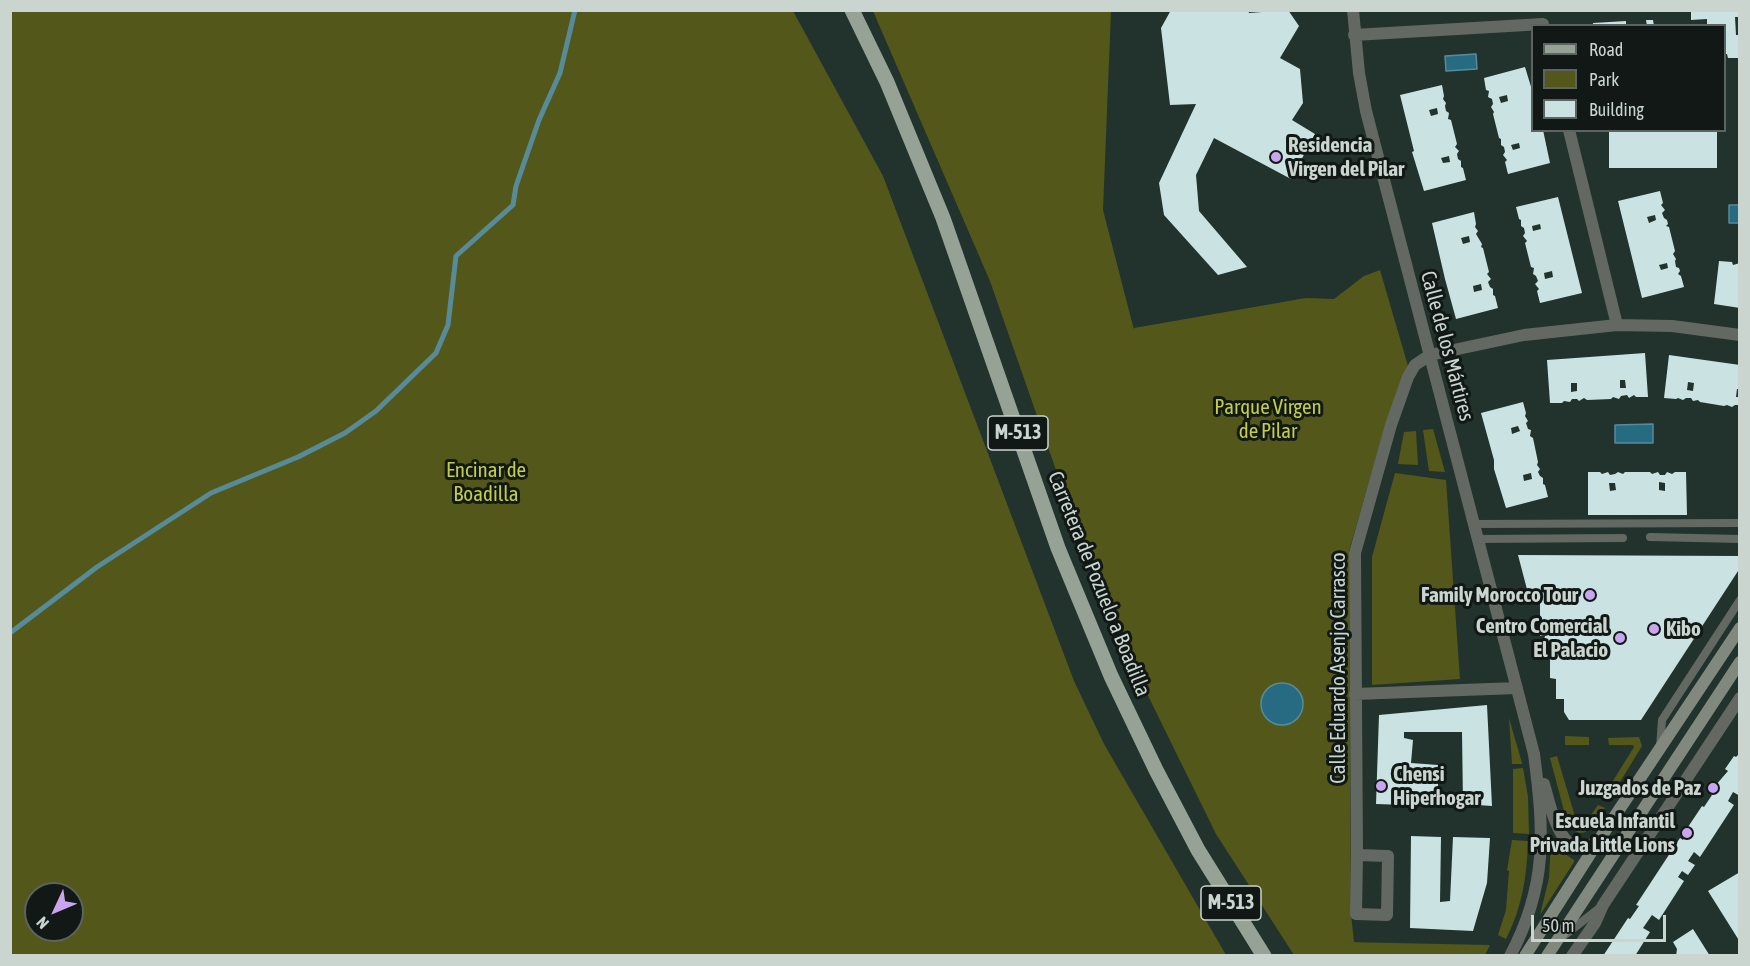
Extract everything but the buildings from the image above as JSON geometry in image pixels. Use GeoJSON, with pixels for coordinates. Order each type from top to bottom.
{"type":"FeatureCollection","features":[{"type":"Feature","properties":{"kind":"main road","name":"Carretera de Pozuelo a Boadilla"},"geometry":{"type":"LineString","coordinates":[[852,10],[887,82],[943,218],[1058,548],[1111,676],[1198,850],[1263,956]]}},
{"type":"Feature","properties":{"kind":"street","name":"Calle de los Mártires"},"geometry":{"type":"LineString","coordinates":[[1353,10],[1354,35],[1366,111],[1534,754],[1564,838],[1574,847],[1581,848],[1588,847],[1599,840]]}},
{"type":"Feature","properties":{"kind":"street"},"geometry":{"type":"LineString","coordinates":[[1354,35],[1531,26]]}},
{"type":"Feature","properties":{"kind":"street"},"geometry":{"type":"LineString","coordinates":[[1569,132],[1617,325]]}},
{"type":"Feature","properties":{"kind":"street"},"geometry":{"type":"LineString","coordinates":[[1430,355],[1524,336],[1617,325],[1672,326],[1740,335]]}},
{"type":"Feature","properties":{"kind":"street","name":"Calle Eduardo Asenjo Carrasco"},"geometry":{"type":"LineString","coordinates":[[1358,855],[1388,856],[1387,915],[1356,914],[1358,855],[1355,553],[1391,425],[1408,377],[1415,365],[1430,355]]}},
{"type":"Feature","properties":{"kind":"street"},"geometry":{"type":"LineString","coordinates":[[1525,956],[1740,628]]}},
{"type":"Feature","properties":{"kind":"street"},"geometry":{"type":"LineString","coordinates":[[1548,953],[1740,662]]}},
{"type":"Feature","properties":{"kind":"street"},"geometry":{"type":"LineString","coordinates":[[1355,694],[1518,688]]}},
{"type":"Feature","properties":{"kind":"street"},"geometry":{"type":"LineString","coordinates":[[1572,956],[1595,923],[1603,905],[1740,698]]}},
{"type":"Feature","properties":{"kind":"street","name":"Calle de los Mártires"},"geometry":{"type":"LineString","coordinates":[[1510,956],[1530,913],[1540,862],[1541,810],[1534,754]]}},
{"type":"Feature","properties":{"kind":"lane"},"geometry":{"type":"LineString","coordinates":[[1473,524],[1740,523]]}},
{"type":"Feature","properties":{"kind":"lane"},"geometry":{"type":"LineString","coordinates":[[1650,537],[1740,539]]}},
{"type":"Feature","properties":{"kind":"lane"},"geometry":{"type":"LineString","coordinates":[[1477,538],[1623,538]]}},
{"type":"Feature","properties":{"kind":"lane"},"geometry":{"type":"LineString","coordinates":[[1660,749],[1662,720],[1740,600]]}},
{"type":"Feature","properties":{"kind":"lane"},"geometry":{"type":"LineString","coordinates":[[1548,953],[1570,929],[1603,905]]}},
{"type":"Feature","properties":{"kind":"green space","name":"Encinar de Boadilla"},"geometry":{"type":"Polygon","coordinates":[[[10,11],[793,11],[883,176],[1074,681],[1104,744],[1226,955],[11,955],[10,11]]]}},
{"type":"Feature","properties":{"kind":"green space","name":"Parque Virgen de Pilar"},"geometry":{"type":"Polygon","coordinates":[[[873,11],[1111,11],[1103,210],[1134,330],[1134,328],[1306,298],[1334,299],[1364,276],[1380,270],[1408,366],[1385,426],[1349,551],[1351,914],[1354,942],[1345,942],[1490,945],[1485,955],[1294,955],[1216,834],[1131,661],[1072,516],[990,281],[873,11]]]}},
{"type":"Feature","properties":{"kind":"green space"},"geometry":{"type":"Polygon","coordinates":[[[1433,429],[1445,472],[1429,471],[1423,430],[1433,429]]]}},
{"type":"Feature","properties":{"kind":"green space"},"geometry":{"type":"Polygon","coordinates":[[[1416,431],[1418,465],[1398,464],[1404,432],[1416,431]]]}},
{"type":"Feature","properties":{"kind":"green space"},"geometry":{"type":"Polygon","coordinates":[[[1395,473],[1446,480],[1460,679],[1372,685],[1372,557],[1395,473]]]}},
{"type":"Feature","properties":{"kind":"green space"},"geometry":{"type":"Polygon","coordinates":[[[1509,718],[1522,763],[1522,764],[1512,764],[1509,718]]]}},
{"type":"Feature","properties":{"kind":"green space"},"geometry":{"type":"Polygon","coordinates":[[[1565,736],[1589,737],[1589,745],[1565,745],[1565,736]]]}},
{"type":"Feature","properties":{"kind":"green space"},"geometry":{"type":"Polygon","coordinates":[[[1639,737],[1642,746],[1609,800],[1603,797],[1634,747],[1633,745],[1609,745],[1608,738],[1639,737]]]}},
{"type":"Feature","properties":{"kind":"green space"},"geometry":{"type":"Polygon","coordinates":[[[1557,756],[1577,823],[1584,825],[1598,805],[1605,808],[1593,826],[1583,833],[1573,829],[1567,822],[1550,758],[1557,756]]]}},
{"type":"Feature","properties":{"kind":"green space"},"geometry":{"type":"Polygon","coordinates":[[[1523,768],[1528,797],[1529,834],[1513,833],[1513,769],[1523,768]]]}},
{"type":"Feature","properties":{"kind":"green space"},"geometry":{"type":"Polygon","coordinates":[[[1512,840],[1528,841],[1525,879],[1520,904],[1506,939],[1498,935],[1506,910],[1509,871],[1507,870],[1512,840]]]}},
{"type":"Feature","properties":{"kind":"green space"},"geometry":{"type":"Polygon","coordinates":[[[1551,842],[1554,842],[1574,862],[1540,915],[1549,878],[1551,842]]]}},
{"type":"Feature","properties":{"kind":"water"},"geometry":{"type":"Polygon","coordinates":[[[1476,54],[1477,69],[1446,71],[1445,56],[1476,54]]]}},
{"type":"Feature","properties":{"kind":"water"},"geometry":{"type":"Polygon","coordinates":[[[1729,205],[1739,205],[1739,223],[1729,223],[1729,205]]]}},
{"type":"Feature","properties":{"kind":"water"},"geometry":{"type":"Polygon","coordinates":[[[1653,424],[1653,443],[1615,443],[1615,425],[1653,424]]]}},
{"type":"Feature","properties":{"kind":"water"},"geometry":{"type":"Polygon","coordinates":[[[1282,683],[1297,689],[1303,704],[1297,719],[1282,725],[1267,719],[1261,704],[1267,689],[1282,683]]]}},
{"type":"Feature","properties":{"kind":"waterway"},"geometry":{"type":"LineString","coordinates":[[10,633],[97,567],[211,493],[298,457],[345,433],[376,411],[436,353],[448,325],[456,256],[513,205],[516,186],[539,120],[560,73],[575,10]]}},
{"type":"Feature","properties":{"kind":"place","name":"Residencia Virgen del Pilar"},"geometry":{"type":"Point","coordinates":[1276,157]}},
{"type":"Feature","properties":{"kind":"place","name":"Family Morocco Tour"},"geometry":{"type":"Point","coordinates":[1590,595]}},
{"type":"Feature","properties":{"kind":"place","name":"Kibo"},"geometry":{"type":"Point","coordinates":[1654,629]}},
{"type":"Feature","properties":{"kind":"place","name":"Centro Comercial El Palacio"},"geometry":{"type":"Point","coordinates":[1620,638]}},
{"type":"Feature","properties":{"kind":"place","name":"Chensi Hiperhogar"},"geometry":{"type":"Point","coordinates":[1381,786]}},
{"type":"Feature","properties":{"kind":"place","name":"Juzgados de Paz"},"geometry":{"type":"Point","coordinates":[1713,788]}},
{"type":"Feature","properties":{"kind":"place","name":"Escuela Infantil Privada Little Lions"},"geometry":{"type":"Point","coordinates":[1687,833]}}]}
